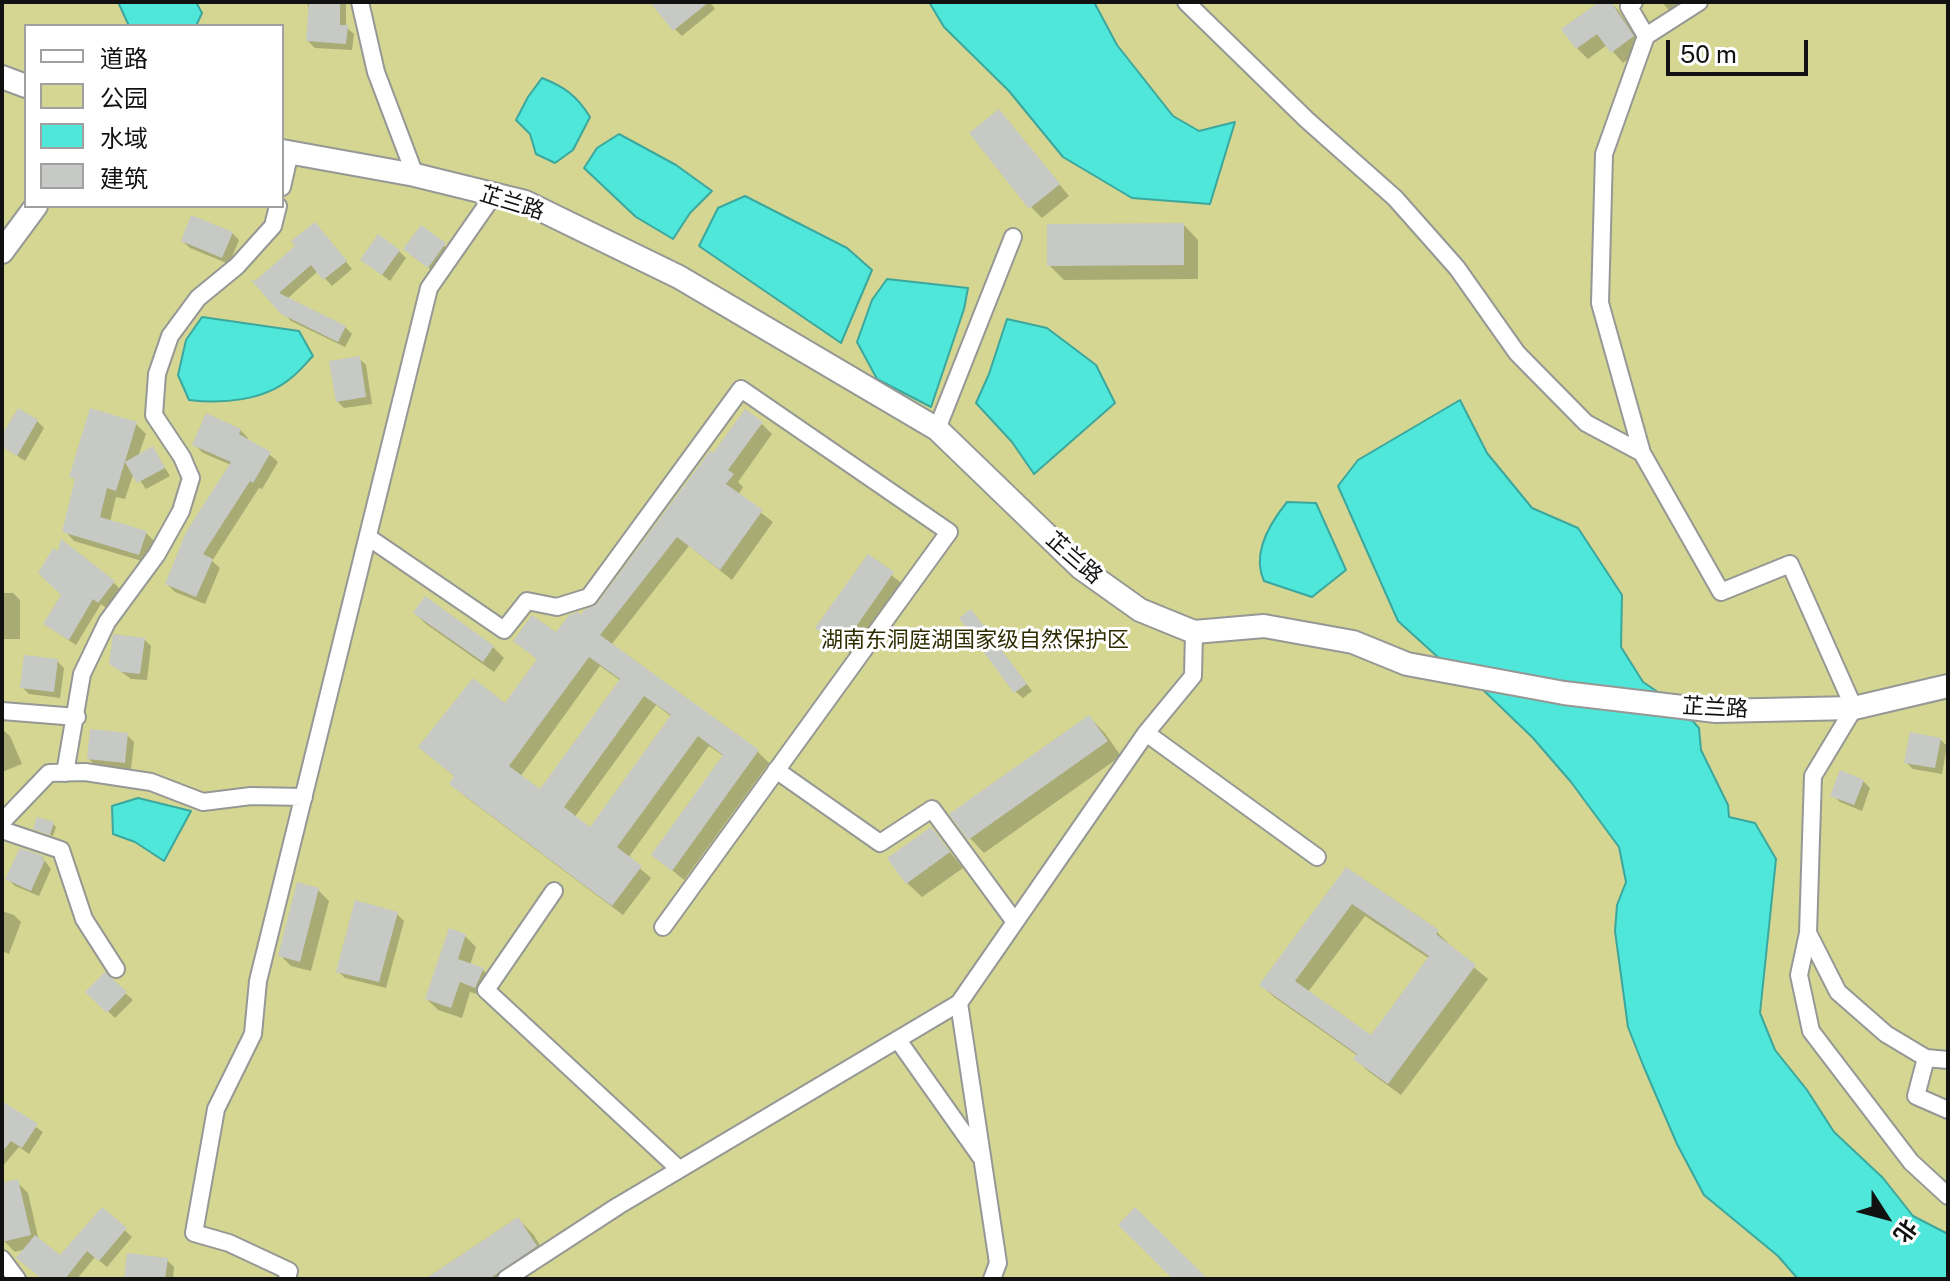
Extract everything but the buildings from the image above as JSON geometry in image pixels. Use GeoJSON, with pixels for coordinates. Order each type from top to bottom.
{"type":"FeatureCollection","features":[{"type":"Feature","properties":{"kind":"street"},"geometry":{"type":"LineString","coordinates":[[360,2],[376,72],[415,175]]}},
{"type":"Feature","properties":{"kind":"street"},"geometry":{"type":"LineString","coordinates":[[1186,2],[1307,120],[1395,198],[1457,268],[1517,353],[1586,423],[1642,453]]}},
{"type":"Feature","properties":{"kind":"street"},"geometry":{"type":"LineString","coordinates":[[1634,2],[1629,7],[1646,36]]}},
{"type":"Feature","properties":{"kind":"street"},"geometry":{"type":"LineString","coordinates":[[1699,2],[1646,36],[1604,154],[1600,303],[1642,453],[1721,592],[1790,564],[1854,708],[1813,776],[1808,933],[1799,975],[1811,1031],[1911,1162],[1948,1196]]}},
{"type":"Feature","properties":{"kind":"street"},"geometry":{"type":"LineString","coordinates":[[2,77],[24,85]]}},
{"type":"Feature","properties":{"kind":"street","name":"芷兰路"},"geometry":{"type":"LineString","coordinates":[[286,151],[415,175],[525,202],[679,277],[937,429],[1081,568],[1140,610],[1194,632],[1264,626],[1353,642],[1407,664],[1564,693],[1716,711],[1854,708],[1948,686]]}},
{"type":"Feature","properties":{"kind":"street"},"geometry":{"type":"LineString","coordinates":[[287,1279],[289,1271],[229,1243],[194,1233],[216,1109],[253,1034],[258,981],[429,288],[493,196]]}},
{"type":"Feature","properties":{"kind":"street"},"geometry":{"type":"LineString","coordinates":[[2,252],[35,208]]}},
{"type":"Feature","properties":{"kind":"street"},"geometry":{"type":"LineString","coordinates":[[65,773],[82,674],[107,622],[157,554],[175,522],[191,478],[182,457],[154,415],[157,374],[170,336],[198,298],[237,266],[273,226],[278,208]]}},
{"type":"Feature","properties":{"kind":"street"},"geometry":{"type":"LineString","coordinates":[[937,429],[1013,237]]}},
{"type":"Feature","properties":{"kind":"street"},"geometry":{"type":"LineString","coordinates":[[368,537],[504,630],[527,601],[557,607],[589,597],[741,389],[949,532],[663,927]]}},
{"type":"Feature","properties":{"kind":"street"},"geometry":{"type":"LineString","coordinates":[[506,1279],[679,1169],[959,1003],[1146,733],[1193,676],[1194,632]]}},
{"type":"Feature","properties":{"kind":"street"},"geometry":{"type":"LineString","coordinates":[[2,711],[77,717]]}},
{"type":"Feature","properties":{"kind":"street"},"geometry":{"type":"LineString","coordinates":[[1146,733],[1317,857]]}},
{"type":"Feature","properties":{"kind":"street"},"geometry":{"type":"LineString","coordinates":[[776,770],[880,843],[932,809],[1015,922]]}},
{"type":"Feature","properties":{"kind":"street"},"geometry":{"type":"LineString","coordinates":[[2,822],[49,773],[85,772],[151,782],[203,802],[251,796],[304,797]]}},
{"type":"Feature","properties":{"kind":"street"},"geometry":{"type":"LineString","coordinates":[[2,830],[61,850],[84,919],[116,969]]}},
{"type":"Feature","properties":{"kind":"street"},"geometry":{"type":"LineString","coordinates":[[554,891],[486,990],[679,1169]]}},
{"type":"Feature","properties":{"kind":"street"},"geometry":{"type":"LineString","coordinates":[[1808,933],[1838,992],[1886,1034],[1926,1058],[1948,1060]]}},
{"type":"Feature","properties":{"kind":"street"},"geometry":{"type":"LineString","coordinates":[[959,1003],[998,1263],[992,1279]]}},
{"type":"Feature","properties":{"kind":"street"},"geometry":{"type":"LineString","coordinates":[[898,1040],[983,1160]]}},
{"type":"Feature","properties":{"kind":"street"},"geometry":{"type":"LineString","coordinates":[[1926,1058],[1948,1054]]}},
{"type":"Feature","properties":{"kind":"street"},"geometry":{"type":"LineString","coordinates":[[1926,1058],[1916,1096],[1948,1110]]}},
{"type":"Feature","properties":{"kind":"street"},"geometry":{"type":"LineString","coordinates":[[2,1259],[17,1279]]}},
{"type":"Feature","properties":{"kind":"green space","name":"湖南东洞庭湖国家级自然保护区"},"geometry":{"type":"Polygon","coordinates":[[[2,2],[1948,2],[1948,1279],[2,1279],[2,2]]]}},
{"type":"Feature","properties":{"kind":"water"},"geometry":{"type":"Polygon","coordinates":[[[118,2],[196,2],[202,13],[197,24],[128,24],[118,2]]]}},
{"type":"Feature","properties":{"kind":"water"},"geometry":{"type":"Polygon","coordinates":[[[929,2],[1094,2],[1117,45],[1173,116],[1199,131],[1235,122],[1210,204],[1132,198],[1063,157],[1009,91],[944,27],[929,2]]]}},
{"type":"Feature","properties":{"kind":"water"},"geometry":{"type":"Polygon","coordinates":[[[542,78],[570,93],[590,117],[573,150],[555,163],[536,154],[530,134],[516,120],[542,78]]]}},
{"type":"Feature","properties":{"kind":"water"},"geometry":{"type":"Polygon","coordinates":[[[619,134],[676,165],[712,191],[690,213],[673,239],[636,217],[584,168],[597,148],[619,134]]]}},
{"type":"Feature","properties":{"kind":"water"},"geometry":{"type":"Polygon","coordinates":[[[745,196],[847,248],[872,270],[841,343],[699,246],[718,208],[745,196]]]}},
{"type":"Feature","properties":{"kind":"water"},"geometry":{"type":"Polygon","coordinates":[[[887,279],[968,288],[964,309],[931,407],[877,379],[857,342],[872,300],[887,279]]]}},
{"type":"Feature","properties":{"kind":"water"},"geometry":{"type":"Polygon","coordinates":[[[202,317],[299,331],[313,356],[291,378],[268,392],[229,401],[189,400],[178,375],[186,340],[202,317]]]}},
{"type":"Feature","properties":{"kind":"water"},"geometry":{"type":"Polygon","coordinates":[[[1007,319],[1047,328],[1096,365],[1115,403],[1034,474],[1012,442],[976,403],[1007,319]]]}},
{"type":"Feature","properties":{"kind":"water"},"geometry":{"type":"Polygon","coordinates":[[[1460,400],[1487,453],[1532,508],[1578,528],[1622,595],[1621,647],[1643,682],[1680,707],[1699,728],[1701,750],[1728,805],[1729,817],[1755,823],[1776,859],[1760,1013],[1775,1050],[1807,1090],[1834,1132],[1883,1178],[1913,1216],[1948,1234],[1948,1279],[1798,1279],[1778,1256],[1704,1195],[1677,1144],[1628,1027],[1615,931],[1617,905],[1626,882],[1619,847],[1571,782],[1533,738],[1477,684],[1440,659],[1398,621],[1338,486],[1358,460],[1460,400]]]}},
{"type":"Feature","properties":{"kind":"water"},"geometry":{"type":"Polygon","coordinates":[[[1287,502],[1316,503],[1346,570],[1312,597],[1264,581],[1261,570],[1264,539],[1287,502]]]}},
{"type":"Feature","properties":{"kind":"water"},"geometry":{"type":"Polygon","coordinates":[[[138,798],[191,811],[164,861],[135,842],[113,834],[112,806],[138,798]]]}}]}
